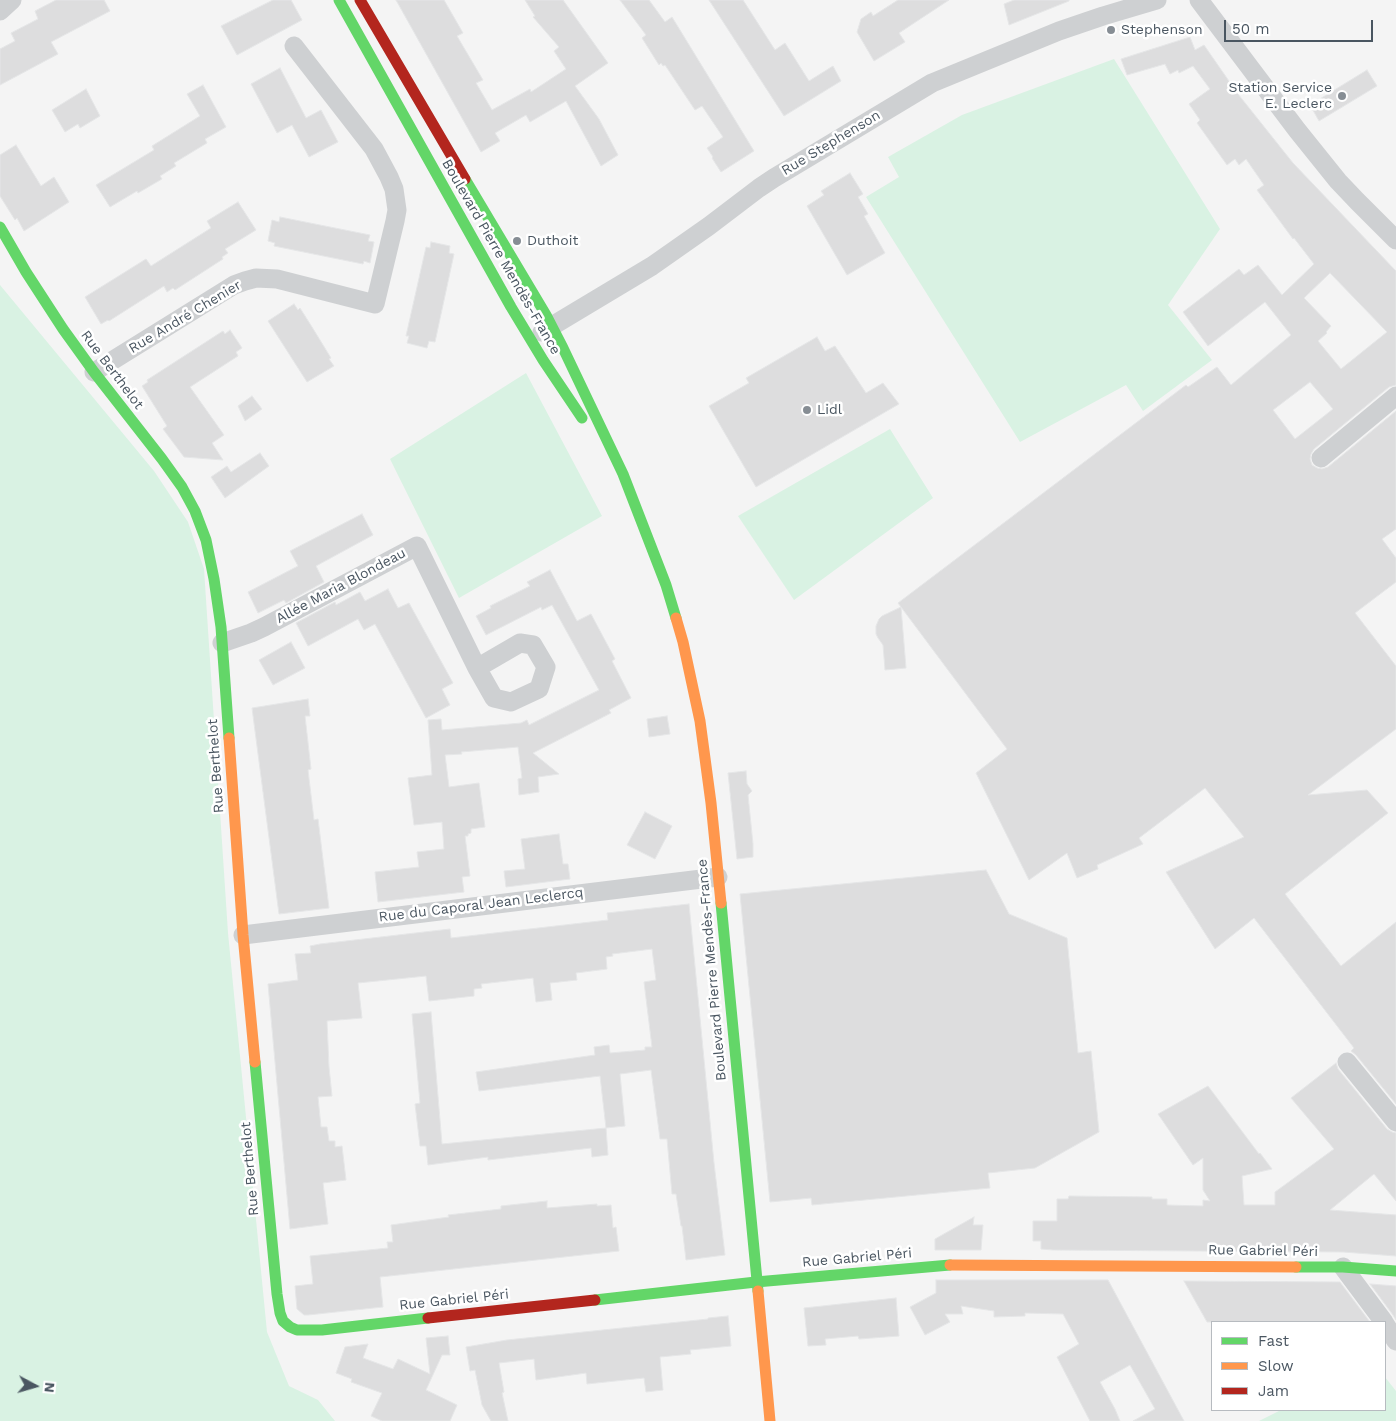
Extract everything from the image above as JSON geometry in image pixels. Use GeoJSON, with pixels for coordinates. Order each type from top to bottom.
{"type":"FeatureCollection","features":[{"type":"Feature","properties":{"kind":"street"},"geometry":{"type":"LineString","coordinates":[[0,11],[12,0]]}},
{"type":"Feature","properties":{"kind":"street","name":"Boulevard Pierre Mendès-France"},"geometry":{"type":"LineString","coordinates":[[339,0],[530,339],[588,428],[643,525]]}},
{"type":"Feature","properties":{"kind":"street","name":"Boulevard Pierre Mendès-France"},"geometry":{"type":"LineString","coordinates":[[360,0],[551,326],[571,364],[614,455],[643,525],[669,594],[683,642],[704,745],[770,1421]]}},
{"type":"Feature","properties":{"kind":"street","name":"Rue Stephenson"},"geometry":{"type":"LineString","coordinates":[[530,339],[652,266],[774,178],[932,83],[1059,31],[1157,0]]}},
{"type":"Feature","properties":{"kind":"street"},"geometry":{"type":"LineString","coordinates":[[1199,0],[1338,181],[1396,240]]}},
{"type":"Feature","properties":{"kind":"street","name":"Rue André Chenier"},"geometry":{"type":"LineString","coordinates":[[94,372],[234,285],[256,278],[276,279],[375,304],[396,221],[397,210],[390,176],[374,149],[294,46]]}},
{"type":"Feature","properties":{"kind":"street","name":"Rue Berthelot"},"geometry":{"type":"LineString","coordinates":[[0,227],[26,272],[63,329],[173,474],[195,511],[206,540],[218,601],[243,935],[280,1313],[284,1321],[290,1327],[297,1330],[322,1330]]}},
{"type":"Feature","properties":{"kind":"street"},"geometry":{"type":"LineString","coordinates":[[1321,458],[1396,396]]}},
{"type":"Feature","properties":{"kind":"street","name":"Allée Maria Blondeau"},"geometry":{"type":"LineString","coordinates":[[222,643],[251,633],[416,546],[478,668]]}},
{"type":"Feature","properties":{"kind":"street","name":"Rue du Caporal Jean Leclercq"},"geometry":{"type":"LineString","coordinates":[[243,935],[718,877]]}},
{"type":"Feature","properties":{"kind":"street"},"geometry":{"type":"LineString","coordinates":[[1347,1062],[1396,1122]]}},
{"type":"Feature","properties":{"kind":"street","name":"Rue Gabriel Péri"},"geometry":{"type":"LineString","coordinates":[[322,1330],[756,1282],[948,1265],[1343,1267],[1396,1271]]}},
{"type":"Feature","properties":{"kind":"street"},"geometry":{"type":"LineString","coordinates":[[1343,1267],[1382,1321]]}},
{"type":"Feature","properties":{"kind":"green space"},"geometry":{"type":"Polygon","coordinates":[[[1114,59],[1220,229],[1168,305],[1212,360],[1143,411],[1126,385],[1020,442],[866,197],[899,177],[888,157],[962,115],[1114,59]]]}},
{"type":"Feature","properties":{"kind":"green space"},"geometry":{"type":"Polygon","coordinates":[[[0,285],[154,471],[188,522],[204,569],[228,933],[267,1332],[289,1386],[318,1400],[335,1421],[0,1421],[0,285]]]}},
{"type":"Feature","properties":{"kind":"green space"},"geometry":{"type":"Polygon","coordinates":[[[526,373],[602,516],[459,598],[390,459],[526,373]]]}},
{"type":"Feature","properties":{"kind":"green space"},"geometry":{"type":"Polygon","coordinates":[[[890,429],[933,498],[794,600],[738,516],[890,429]]]}},
{"type":"Feature","properties":{"kind":"green space"},"geometry":{"type":"Polygon","coordinates":[[[1386,1378],[1396,1391],[1396,1421],[1259,1421],[1279,1411],[1386,1411],[1386,1378]]]}},
{"type":"Feature","properties":{"kind":"building"},"geometry":{"type":"Polygon","coordinates":[[[56,0],[104,0],[110,11],[51,42],[58,54],[0,85],[0,49],[15,41],[11,33],[38,19],[35,11],[56,0]]]}},
{"type":"Feature","properties":{"kind":"building"},"geometry":{"type":"Polygon","coordinates":[[[273,0],[291,0],[302,20],[237,55],[221,26],[273,0]]]}},
{"type":"Feature","properties":{"kind":"building"},"geometry":{"type":"Polygon","coordinates":[[[396,0],[444,0],[463,33],[457,36],[483,80],[476,83],[492,110],[530,89],[531,92],[566,69],[554,51],[559,47],[533,17],[535,16],[525,0],[563,0],[608,63],[575,86],[599,119],[618,155],[601,166],[566,101],[530,122],[526,115],[495,133],[500,141],[481,152],[396,0]]]}},
{"type":"Feature","properties":{"kind":"building"},"geometry":{"type":"Polygon","coordinates":[[[620,0],[649,0],[665,22],[672,17],[754,151],[721,172],[707,148],[723,137],[702,106],[695,110],[665,65],[663,66],[661,63],[659,65],[642,38],[646,35],[620,0]]]}},
{"type":"Feature","properties":{"kind":"building"},"geometry":{"type":"Polygon","coordinates":[[[709,0],[743,0],[775,50],[785,43],[809,81],[833,66],[841,81],[784,116],[709,0]]]}},
{"type":"Feature","properties":{"kind":"building"},"geometry":{"type":"Polygon","coordinates":[[[898,0],[949,0],[899,33],[905,42],[874,61],[857,32],[861,19],[871,12],[873,16],[898,0]]]}},
{"type":"Feature","properties":{"kind":"building"},"geometry":{"type":"Polygon","coordinates":[[[1014,0],[1069,1],[1009,25],[1004,4],[1014,0]]]}},
{"type":"Feature","properties":{"kind":"building"},"geometry":{"type":"Polygon","coordinates":[[[1190,37],[1195,50],[1204,45],[1238,94],[1293,163],[1396,271],[1396,385],[1389,387],[1314,449],[1310,459],[1312,465],[1317,468],[1328,467],[1396,411],[1396,529],[1382,539],[1396,558],[1396,582],[1355,613],[1396,666],[1396,729],[1308,795],[1367,790],[1388,813],[1285,894],[1341,966],[1396,922],[1396,1104],[1351,1051],[1354,1048],[1254,918],[1215,949],[1166,872],[1244,837],[1205,788],[1139,838],[1143,844],[1097,865],[1098,869],[1077,878],[1067,853],[1029,880],[976,773],[1007,749],[898,603],[1186,385],[1188,387],[1217,367],[1231,385],[1291,335],[1265,302],[1208,346],[1183,312],[1239,269],[1244,275],[1258,265],[1282,295],[1314,264],[1257,190],[1264,185],[1246,159],[1239,165],[1235,159],[1227,165],[1197,123],[1200,120],[1189,104],[1210,89],[1193,66],[1179,73],[1178,70],[1170,74],[1165,64],[1127,75],[1121,59],[1190,37]],[[1330,273],[1304,298],[1331,326],[1327,333],[1318,341],[1341,369],[1387,332],[1330,273]],[[1310,382],[1273,410],[1295,439],[1333,409],[1310,382]]]}},
{"type":"Feature","properties":{"kind":"building"},"geometry":{"type":"Polygon","coordinates":[[[280,68],[306,118],[321,110],[338,142],[309,157],[292,125],[277,133],[251,84],[280,68]]]}},
{"type":"Feature","properties":{"kind":"building","name":"Station Service E. Leclerc"},"geometry":{"type":"Polygon","coordinates":[[[1367,70],[1377,86],[1319,121],[1310,105],[1367,70]]]}},
{"type":"Feature","properties":{"kind":"building"},"geometry":{"type":"Polygon","coordinates":[[[203,85],[226,127],[205,139],[207,143],[174,163],[176,166],[160,176],[162,179],[110,207],[96,185],[154,150],[152,146],[200,116],[187,94],[203,85]]]}},
{"type":"Feature","properties":{"kind":"building"},"geometry":{"type":"Polygon","coordinates":[[[86,89],[100,116],[80,128],[78,124],[65,132],[52,110],[86,89]]]}},
{"type":"Feature","properties":{"kind":"building"},"geometry":{"type":"Polygon","coordinates":[[[16,145],[41,186],[54,177],[69,202],[24,231],[17,218],[15,220],[0,196],[0,155],[16,145]]]}},
{"type":"Feature","properties":{"kind":"building"},"geometry":{"type":"Polygon","coordinates":[[[850,173],[863,194],[858,197],[868,214],[864,216],[885,253],[847,275],[807,206],[824,195],[821,191],[850,173]]]}},
{"type":"Feature","properties":{"kind":"building"},"geometry":{"type":"Polygon","coordinates":[[[238,202],[256,230],[225,249],[228,253],[222,257],[223,259],[175,290],[173,288],[167,292],[164,286],[109,321],[101,324],[85,297],[146,259],[151,266],[211,228],[207,221],[238,202]]]}},
{"type":"Feature","properties":{"kind":"building"},"geometry":{"type":"Polygon","coordinates":[[[280,217],[370,235],[368,241],[374,242],[370,263],[364,261],[363,264],[274,246],[275,243],[268,241],[272,220],[279,222],[280,217]]]}},
{"type":"Feature","properties":{"kind":"building"},"geometry":{"type":"Polygon","coordinates":[[[431,242],[450,246],[449,253],[454,254],[435,342],[429,341],[427,348],[407,343],[409,336],[406,336],[426,247],[430,248],[431,242]]]}},
{"type":"Feature","properties":{"kind":"building"},"geometry":{"type":"Polygon","coordinates":[[[294,304],[298,310],[300,308],[334,366],[307,382],[268,321],[294,304]]]}},
{"type":"Feature","properties":{"kind":"building"},"geometry":{"type":"Polygon","coordinates":[[[230,330],[242,348],[236,352],[238,356],[190,387],[224,435],[212,443],[223,460],[184,457],[163,429],[167,426],[142,386],[148,382],[147,380],[223,331],[225,334],[230,330]]]}},
{"type":"Feature","properties":{"kind":"building","name":"Lidl"},"geometry":{"type":"Polygon","coordinates":[[[817,337],[825,351],[835,346],[866,393],[883,383],[899,404],[756,487],[709,406],[749,383],[746,378],[817,337]]]}},
{"type":"Feature","properties":{"kind":"building"},"geometry":{"type":"Polygon","coordinates":[[[252,396],[262,409],[245,421],[238,406],[252,396]]]}},
{"type":"Feature","properties":{"kind":"building"},"geometry":{"type":"Polygon","coordinates":[[[260,453],[269,466],[225,498],[211,477],[227,466],[231,472],[260,453]]]}},
{"type":"Feature","properties":{"kind":"building"},"geometry":{"type":"Polygon","coordinates":[[[362,514],[373,535],[316,566],[324,582],[286,603],[284,600],[258,613],[248,592],[298,566],[290,551],[362,514]]]}},
{"type":"Feature","properties":{"kind":"building"},"geometry":{"type":"Polygon","coordinates":[[[550,570],[577,621],[591,614],[615,659],[612,661],[631,698],[609,710],[611,713],[533,753],[559,774],[538,777],[539,792],[519,795],[518,779],[522,778],[518,747],[445,755],[449,787],[479,783],[485,827],[471,829],[471,833],[465,836],[470,876],[462,877],[464,892],[378,902],[375,872],[419,867],[417,852],[444,849],[442,822],[414,825],[408,778],[432,775],[428,720],[441,719],[442,730],[521,723],[527,720],[529,725],[599,690],[552,605],[542,610],[541,607],[486,635],[476,616],[491,608],[490,606],[530,586],[527,582],[550,570]]]}},
{"type":"Feature","properties":{"kind":"building"},"geometry":{"type":"Polygon","coordinates":[[[388,589],[398,608],[409,603],[453,683],[442,689],[450,705],[426,718],[375,624],[364,630],[358,619],[308,646],[296,623],[335,602],[336,605],[360,592],[365,601],[388,589]]]}},
{"type":"Feature","properties":{"kind":"building"},"geometry":{"type":"Polygon","coordinates":[[[901,607],[906,668],[885,670],[883,645],[876,634],[876,626],[882,616],[901,607]]]}},
{"type":"Feature","properties":{"kind":"building"},"geometry":{"type":"Polygon","coordinates":[[[291,642],[305,668],[273,685],[259,660],[291,642]]]}},
{"type":"Feature","properties":{"kind":"building"},"geometry":{"type":"Polygon","coordinates":[[[308,699],[310,716],[305,716],[311,769],[308,770],[314,820],[318,819],[329,908],[279,914],[252,708],[308,699]]]}},
{"type":"Feature","properties":{"kind":"building"},"geometry":{"type":"Polygon","coordinates":[[[667,716],[670,734],[649,737],[647,719],[667,716]]]}},
{"type":"Feature","properties":{"kind":"building"},"geometry":{"type":"Polygon","coordinates":[[[746,771],[747,784],[752,791],[748,795],[753,857],[737,859],[728,773],[746,771]]]}},
{"type":"Feature","properties":{"kind":"building"},"geometry":{"type":"Polygon","coordinates":[[[645,812],[672,826],[655,859],[627,845],[645,812]]]}},
{"type":"Feature","properties":{"kind":"building"},"geometry":{"type":"Polygon","coordinates":[[[559,834],[563,864],[568,864],[570,879],[506,887],[504,871],[525,869],[521,839],[559,834]]]}},
{"type":"Feature","properties":{"kind":"building"},"geometry":{"type":"Polygon","coordinates":[[[986,870],[1009,914],[1067,938],[1078,1053],[1091,1051],[1099,1132],[1035,1168],[988,1173],[990,1188],[812,1205],[811,1198],[770,1202],[740,894],[986,870]]]}},
{"type":"Feature","properties":{"kind":"building"},"geometry":{"type":"Polygon","coordinates":[[[689,904],[714,1163],[725,1255],[686,1260],[676,1194],[672,1194],[667,1139],[660,1139],[651,1070],[620,1074],[625,1126],[606,1128],[600,1076],[479,1091],[476,1072],[595,1055],[594,1047],[609,1045],[610,1053],[645,1050],[645,1047],[652,1047],[644,982],[656,980],[652,949],[612,954],[613,956],[606,957],[607,969],[576,973],[577,980],[550,983],[552,1000],[536,1002],[533,978],[481,984],[482,988],[474,989],[474,996],[429,1001],[426,976],[358,983],[362,1018],[327,1021],[332,1096],[318,1097],[321,1127],[327,1127],[329,1141],[335,1141],[335,1147],[342,1146],[346,1180],[323,1183],[328,1224],[290,1229],[268,984],[298,980],[295,954],[311,953],[310,946],[320,944],[450,929],[451,938],[608,920],[607,913],[689,904]]]}},
{"type":"Feature","properties":{"kind":"building"},"geometry":{"type":"Polygon","coordinates":[[[431,1012],[442,1144],[606,1128],[608,1155],[592,1157],[591,1148],[488,1160],[488,1157],[428,1165],[426,1146],[420,1146],[415,1104],[420,1103],[412,1014],[431,1012]]]}},
{"type":"Feature","properties":{"kind":"building"},"geometry":{"type":"Polygon","coordinates":[[[1336,1063],[1338,1069],[1387,1129],[1396,1133],[1396,1201],[1374,1174],[1330,1210],[1396,1215],[1396,1256],[1343,1252],[1053,1250],[1041,1249],[1041,1241],[1033,1241],[1033,1221],[1057,1221],[1057,1199],[1068,1199],[1069,1196],[1152,1197],[1152,1199],[1167,1199],[1167,1205],[1203,1206],[1203,1200],[1210,1201],[1203,1190],[1203,1158],[1193,1165],[1158,1114],[1208,1086],[1272,1169],[1242,1176],[1244,1205],[1275,1205],[1275,1192],[1334,1149],[1291,1098],[1336,1063]]]}},
{"type":"Feature","properties":{"kind":"building"},"geometry":{"type":"Polygon","coordinates":[[[547,1201],[547,1208],[597,1204],[597,1206],[611,1205],[613,1228],[616,1227],[619,1251],[380,1277],[383,1307],[308,1315],[304,1315],[297,1309],[295,1286],[313,1284],[310,1256],[388,1248],[387,1242],[393,1242],[391,1225],[449,1217],[448,1215],[501,1209],[501,1206],[547,1201]]]}},
{"type":"Feature","properties":{"kind":"building"},"geometry":{"type":"Polygon","coordinates":[[[974,1217],[973,1225],[983,1225],[981,1250],[935,1250],[935,1239],[974,1217]]]}},
{"type":"Feature","properties":{"kind":"building"},"geometry":{"type":"Polygon","coordinates":[[[936,1280],[1108,1280],[1184,1421],[1133,1421],[1155,1409],[1130,1365],[1100,1382],[1120,1421],[1090,1421],[1057,1357],[1079,1344],[1063,1314],[1025,1313],[1025,1316],[994,1317],[994,1311],[961,1306],[963,1314],[945,1314],[950,1322],[925,1335],[910,1307],[936,1293],[936,1280]]]}},
{"type":"Feature","properties":{"kind":"building"},"geometry":{"type":"Polygon","coordinates":[[[1184,1281],[1340,1282],[1369,1321],[1211,1321],[1207,1322],[1184,1281]]]}},
{"type":"Feature","properties":{"kind":"building"},"geometry":{"type":"Polygon","coordinates":[[[1370,1284],[1396,1286],[1396,1320],[1393,1315],[1370,1284]]]}},
{"type":"Feature","properties":{"kind":"building"},"geometry":{"type":"Polygon","coordinates":[[[896,1298],[899,1336],[859,1339],[858,1336],[825,1339],[826,1345],[808,1346],[804,1308],[896,1298]]]}},
{"type":"Feature","properties":{"kind":"building"},"geometry":{"type":"Polygon","coordinates":[[[728,1316],[731,1346],[690,1350],[691,1354],[660,1357],[663,1390],[646,1392],[644,1378],[587,1384],[586,1373],[536,1380],[534,1359],[499,1363],[504,1392],[502,1393],[508,1421],[491,1421],[482,1405],[475,1370],[470,1371],[466,1347],[507,1340],[728,1316]]]}},
{"type":"Feature","properties":{"kind":"building"},"geometry":{"type":"Polygon","coordinates":[[[448,1336],[450,1355],[442,1355],[426,1390],[457,1405],[450,1421],[382,1421],[371,1416],[382,1393],[351,1382],[352,1379],[336,1373],[345,1347],[368,1344],[363,1358],[393,1369],[398,1359],[430,1374],[426,1338],[448,1336]]]}},
{"type":"Feature","properties":{"kind":"traffic: fast"},"geometry":{"type":"LineString","coordinates":[[339,0],[511,307],[543,360],[582,418]]}},
{"type":"Feature","properties":{"kind":"traffic: fast"},"geometry":{"type":"LineString","coordinates":[[465,179],[546,315],[563,348],[623,474],[666,585],[676,618]]}},
{"type":"Feature","properties":{"kind":"traffic: fast"},"geometry":{"type":"LineString","coordinates":[[0,227],[26,272],[63,329],[162,459],[182,487],[195,511],[206,540],[214,579],[221,627],[229,738]]}},
{"type":"Feature","properties":{"kind":"traffic: fast"},"geometry":{"type":"LineString","coordinates":[[721,903],[758,1291]]}},
{"type":"Feature","properties":{"kind":"traffic: fast"},"geometry":{"type":"LineString","coordinates":[[255,1062],[277,1294],[283,1321],[297,1330],[322,1330],[428,1318]]}},
{"type":"Feature","properties":{"kind":"traffic: fast"},"geometry":{"type":"LineString","coordinates":[[595,1300],[756,1282],[950,1265]]}},
{"type":"Feature","properties":{"kind":"traffic: fast"},"geometry":{"type":"LineString","coordinates":[[1296,1267],[1343,1267],[1396,1271]]}},
{"type":"Feature","properties":{"kind":"traffic: slow"},"geometry":{"type":"LineString","coordinates":[[676,618],[700,721],[711,803],[721,903]]}},
{"type":"Feature","properties":{"kind":"traffic: slow"},"geometry":{"type":"LineString","coordinates":[[229,738],[243,935],[255,1062]]}},
{"type":"Feature","properties":{"kind":"traffic: slow"},"geometry":{"type":"LineString","coordinates":[[950,1265],[1296,1267]]}},
{"type":"Feature","properties":{"kind":"traffic: slow"},"geometry":{"type":"LineString","coordinates":[[758,1291],[770,1421]]}},
{"type":"Feature","properties":{"kind":"traffic: jam"},"geometry":{"type":"LineString","coordinates":[[360,0],[465,179]]}},
{"type":"Feature","properties":{"kind":"traffic: jam"},"geometry":{"type":"LineString","coordinates":[[428,1318],[595,1300]]}},
{"type":"Feature","properties":{"kind":"place","name":"Stephenson"},"geometry":{"type":"Point","coordinates":[1111,30]}},
{"type":"Feature","properties":{"kind":"place","name":"Station Service E. Leclerc"},"geometry":{"type":"Point","coordinates":[1342,96]}},
{"type":"Feature","properties":{"kind":"place","name":"Duthoit"},"geometry":{"type":"Point","coordinates":[517,241]}},
{"type":"Feature","properties":{"kind":"place","name":"Lidl"},"geometry":{"type":"Point","coordinates":[807,410]}}]}
